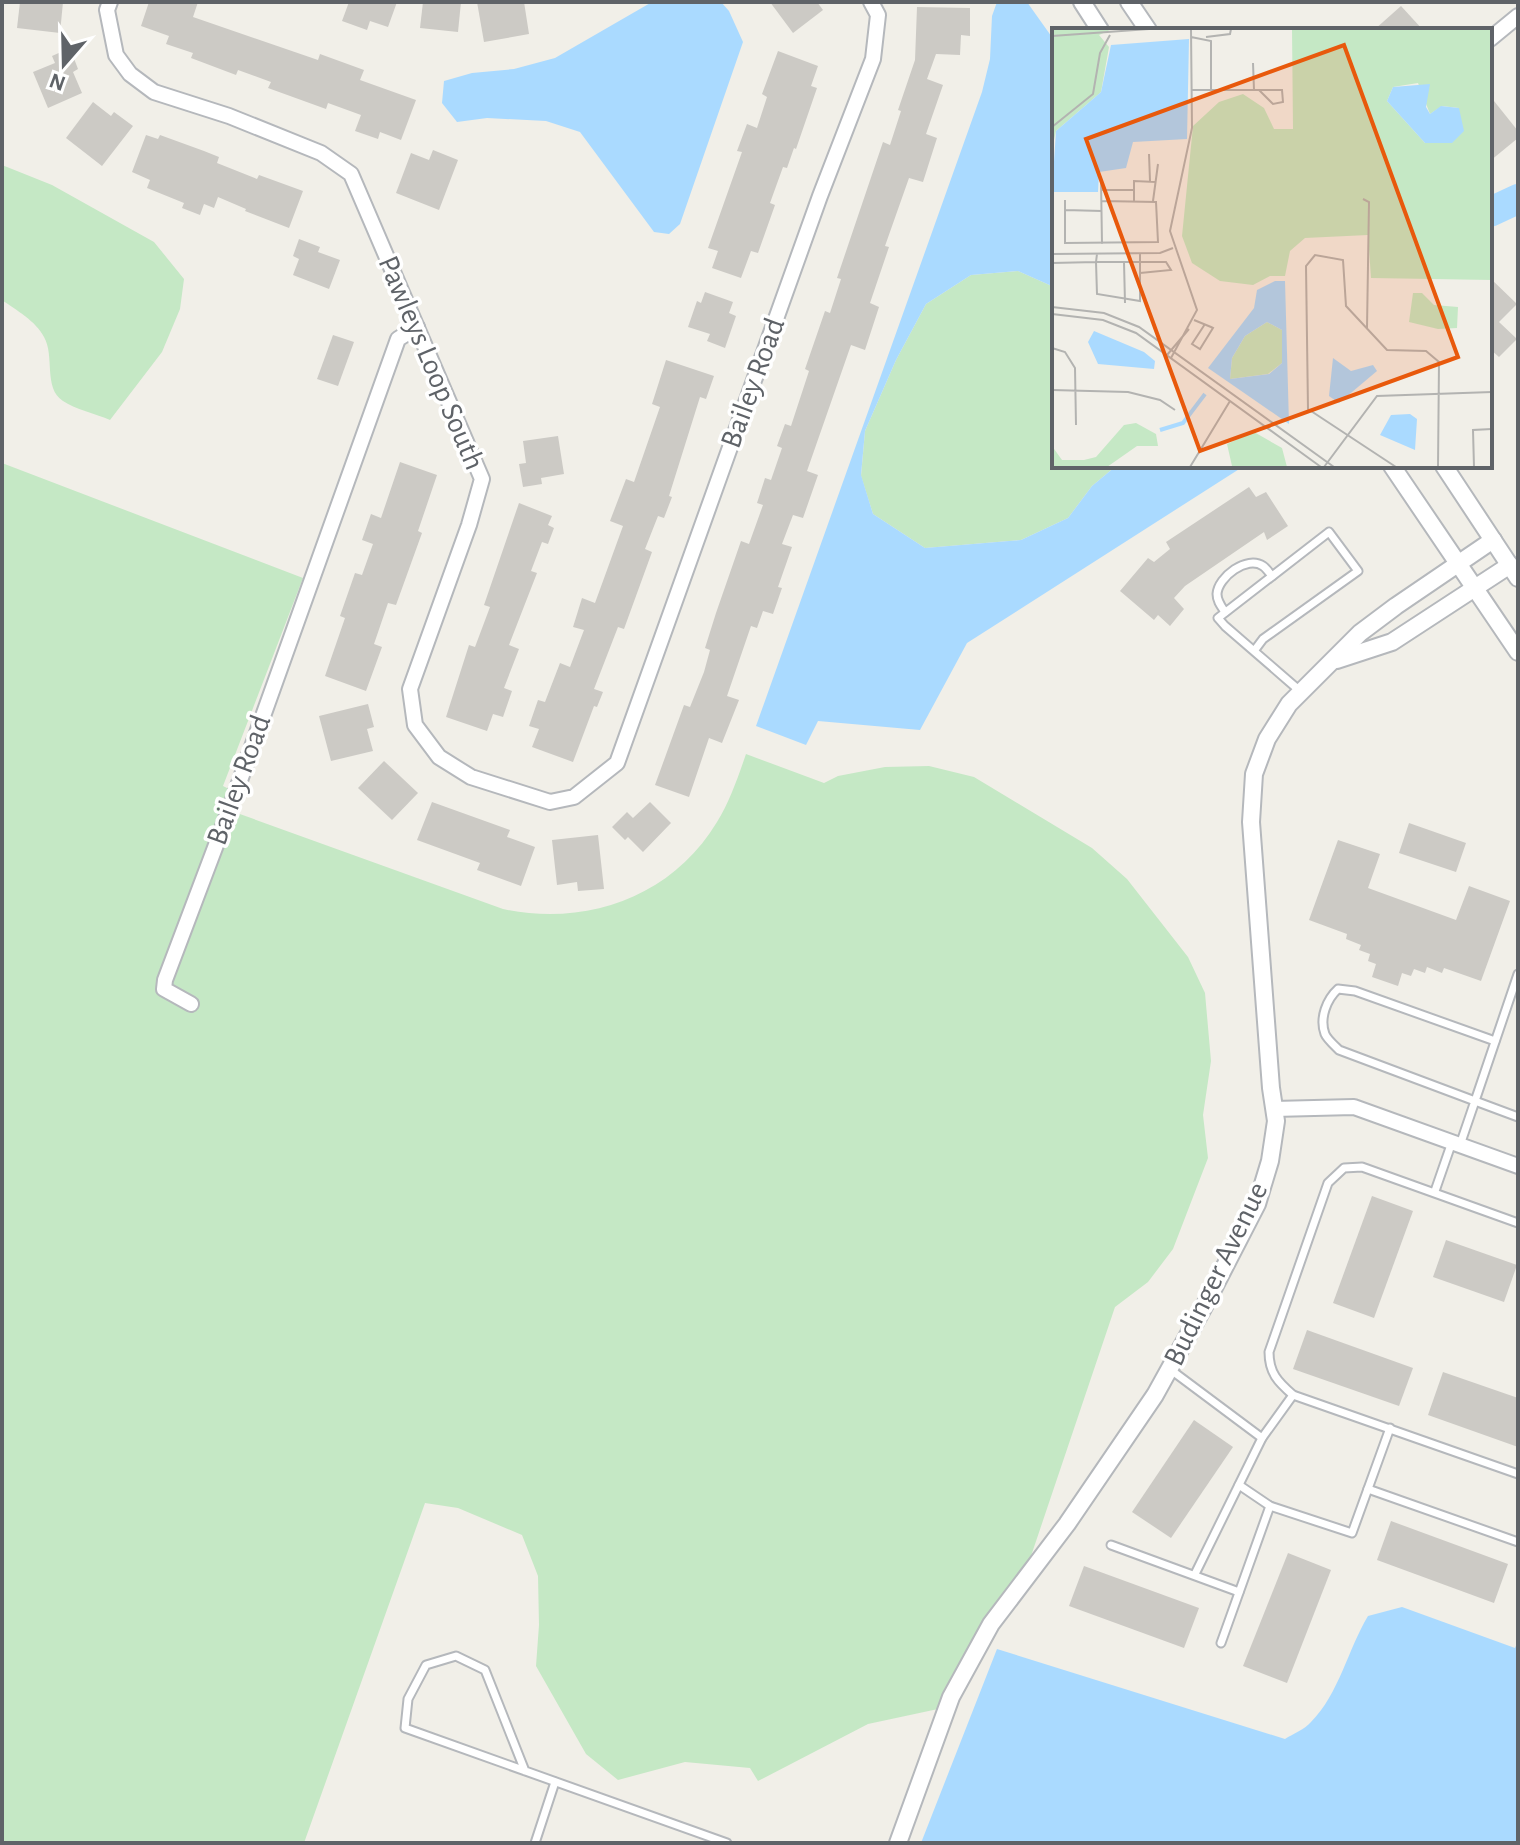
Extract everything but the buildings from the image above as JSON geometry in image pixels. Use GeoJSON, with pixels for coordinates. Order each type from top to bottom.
{"type":"FeatureCollection","features":[{"type":"Feature","properties":{"kind":"street","name":"Pawleys Loop South"},"geometry":{"type":"LineString","coordinates":[[110,2],[107,10],[116,55],[130,74],[154,92],[229,116],[321,153],[351,174],[482,479],[469,525],[410,689],[415,725],[439,757],[471,777],[550,802],[574,797],[617,763]]}},
{"type":"Feature","properties":{"kind":"street","name":"Bailey Road"},"geometry":{"type":"LineString","coordinates":[[617,763],[815,211],[873,59],[878,15],[871,2]]}},
{"type":"Feature","properties":{"kind":"street"},"geometry":{"type":"LineString","coordinates":[[1082,2],[1099,28]]}},
{"type":"Feature","properties":{"kind":"street"},"geometry":{"type":"LineString","coordinates":[[1129,2],[1147,28]]}},
{"type":"Feature","properties":{"kind":"street"},"geometry":{"type":"LineString","coordinates":[[1492,37],[1518,16]]}},
{"type":"Feature","properties":{"kind":"street","name":"Bailey Road"},"geometry":{"type":"LineString","coordinates":[[191,1004],[164,989],[165,980],[233,800],[398,339],[417,327]]}},
{"type":"Feature","properties":{"kind":"street"},"geometry":{"type":"LineString","coordinates":[[1393,468],[1518,652]]}},
{"type":"Feature","properties":{"kind":"street"},"geometry":{"type":"LineString","coordinates":[[1445,468],[1514,572]]}},
{"type":"Feature","properties":{"kind":"street","name":"Budinger Avenue"},"geometry":{"type":"LineString","coordinates":[[898,1843],[951,1697],[991,1624],[1067,1524],[1155,1395],[1257,1204],[1270,1161],[1276,1121],[1251,822],[1254,774],[1267,739],[1289,704],[1360,633],[1493,540]]}},
{"type":"Feature","properties":{"kind":"street","name":"Budinger Avenue"},"geometry":{"type":"LineString","coordinates":[[1336,660],[1392,642],[1475,589],[1514,572]]}},
{"type":"Feature","properties":{"kind":"street"},"geometry":{"type":"LineString","coordinates":[[1274,1109],[1354,1107],[1518,1166]]}},
{"type":"Feature","properties":{"kind":"lane"},"geometry":{"type":"LineString","coordinates":[[1254,651],[1274,630],[1358,571],[1329,532],[1218,618],[1254,651],[1301,693]]}},
{"type":"Feature","properties":{"kind":"lane"},"geometry":{"type":"LineString","coordinates":[[1225,612],[1217,594],[1220,583],[1229,574],[1245,564],[1254,563],[1262,565],[1272,576]]}},
{"type":"Feature","properties":{"kind":"lane"},"geometry":{"type":"LineString","coordinates":[[1435,1191],[1475,1101],[1518,974]]}},
{"type":"Feature","properties":{"kind":"lane"},"geometry":{"type":"LineString","coordinates":[[1495,1041],[1355,991],[1338,989],[1328,998],[1324,1017],[1325,1035],[1339,1050],[1518,1117]]}},
{"type":"Feature","properties":{"kind":"lane"},"geometry":{"type":"LineString","coordinates":[[1518,1223],[1362,1167],[1344,1168],[1328,1183],[1269,1352],[1269,1366],[1278,1381],[1293,1395],[1518,1474]]}},
{"type":"Feature","properties":{"kind":"lane"},"geometry":{"type":"LineString","coordinates":[[1169,1369],[1262,1438]]}},
{"type":"Feature","properties":{"kind":"lane"},"geometry":{"type":"LineString","coordinates":[[1195,1574],[1262,1438],[1293,1395]]}},
{"type":"Feature","properties":{"kind":"lane"},"geometry":{"type":"LineString","coordinates":[[1239,1485],[1270,1506],[1352,1533],[1390,1428]]}},
{"type":"Feature","properties":{"kind":"lane"},"geometry":{"type":"LineString","coordinates":[[1368,1489],[1518,1542]]}},
{"type":"Feature","properties":{"kind":"lane"},"geometry":{"type":"LineString","coordinates":[[1221,1643],[1270,1506]]}},
{"type":"Feature","properties":{"kind":"lane"},"geometry":{"type":"LineString","coordinates":[[1111,1545],[1239,1592]]}},
{"type":"Feature","properties":{"kind":"lane"},"geometry":{"type":"LineString","coordinates":[[525,1771],[485,1670],[456,1656],[426,1665],[408,1699],[405,1728],[555,1782],[727,1843]]}},
{"type":"Feature","properties":{"kind":"lane"},"geometry":{"type":"LineString","coordinates":[[535,1843],[555,1782]]}},
{"type":"Feature","properties":{"kind":"green space"},"geometry":{"type":"Polygon","coordinates":[[[2,165],[52,185],[154,242],[184,279],[180,309],[162,352],[110,420],[73,406],[57,395],[51,380],[44,337],[31,321],[2,300],[2,165]]]}},
{"type":"Feature","properties":{"kind":"green space"},"geometry":{"type":"Polygon","coordinates":[[[1018,271],[1052,286],[1052,468],[1114,468],[1092,486],[1068,518],[1021,540],[925,548],[873,514],[861,476],[865,431],[896,360],[926,304],[971,275],[1018,271]]]}},
{"type":"Feature","properties":{"kind":"green space"},"geometry":{"type":"Polygon","coordinates":[[[2,463],[303,578],[223,786],[237,793],[234,810],[237,813],[503,909],[534,914],[565,914],[624,900],[676,870],[698,848],[717,822],[746,754],[824,783],[838,776],[885,767],[929,766],[974,777],[1092,848],[1127,879],[1188,957],[1205,993],[1211,1061],[1203,1115],[1208,1158],[1173,1249],[1148,1282],[1115,1307],[1030,1559],[983,1620],[943,1693],[938,1709],[868,1724],[758,1781],[750,1768],[685,1762],[618,1780],[586,1754],[536,1666],[538,1576],[522,1535],[458,1508],[425,1503],[304,1843],[2,1843],[2,463]]]}},
{"type":"Feature","properties":{"kind":"water"},"geometry":{"type":"Polygon","coordinates":[[[652,2],[721,2],[729,11],[743,42],[680,224],[669,234],[654,232],[580,132],[546,121],[487,118],[457,122],[442,103],[444,81],[472,73],[514,69],[555,58],[652,2]]]}},
{"type":"Feature","properties":{"kind":"water"},"geometry":{"type":"Polygon","coordinates":[[[997,2],[1027,2],[1052,37],[1052,286],[1018,271],[971,275],[926,304],[896,360],[865,431],[861,475],[873,514],[925,548],[1021,540],[1068,518],[1092,486],[1114,468],[1241,468],[967,643],[920,730],[818,721],[806,745],[756,726],[982,92],[990,59],[992,16],[997,2]]]}},
{"type":"Feature","properties":{"kind":"water"},"geometry":{"type":"Polygon","coordinates":[[[1402,1607],[1515,1648],[1518,1641],[1518,1843],[921,1843],[997,1649],[1285,1739],[1306,1727],[1321,1711],[1368,1616],[1402,1607]]]}},
{"type":"Feature","properties":{"kind":"waterway"},"geometry":{"type":"LineString","coordinates":[[1492,211],[1518,199]]}}]}
